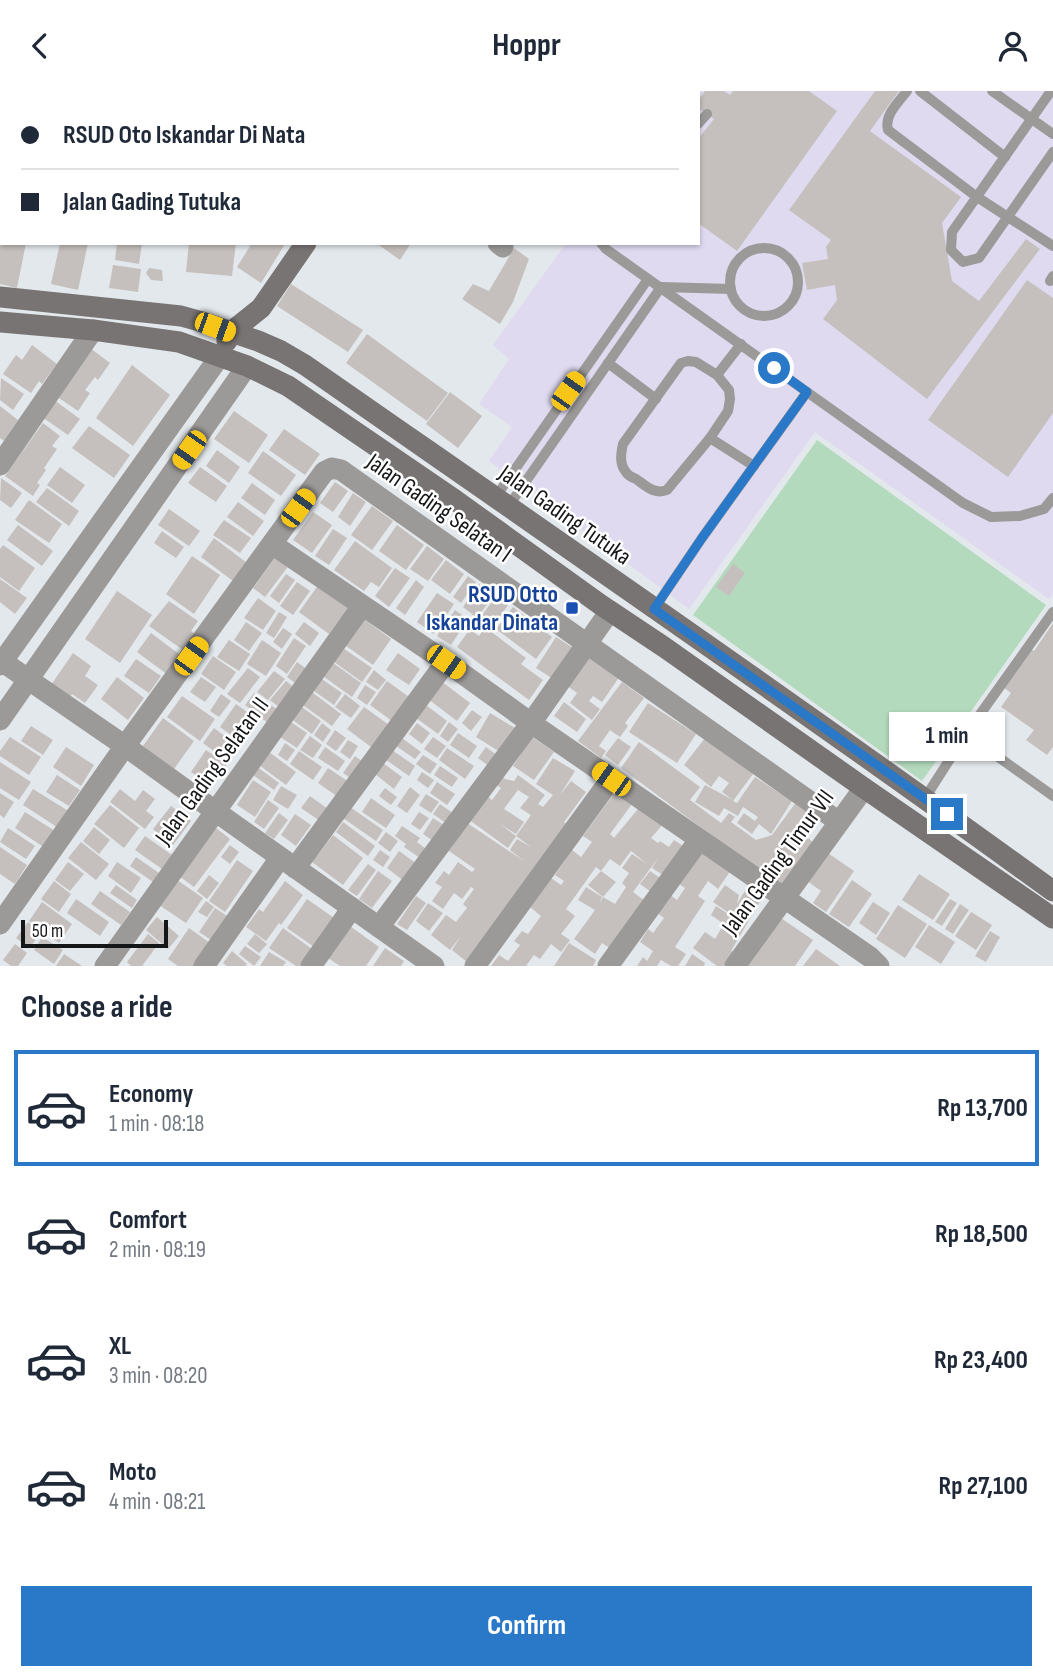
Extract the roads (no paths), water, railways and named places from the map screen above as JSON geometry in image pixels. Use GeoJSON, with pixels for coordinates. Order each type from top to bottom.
{"type":"FeatureCollection","features":[{"type":"Feature","properties":{"kind":"main road"},"geometry":{"type":"LineString","coordinates":[[220,356],[231,332],[261,308],[305,245]]}},
{"type":"Feature","properties":{"kind":"main road","name":"Jalan Gading Tutuka"},"geometry":{"type":"LineString","coordinates":[[0,297],[181,316],[258,341],[281,352],[304,365],[925,798],[1053,891]]}},
{"type":"Feature","properties":{"kind":"main road"},"geometry":{"type":"LineString","coordinates":[[247,366],[258,341],[261,308]]}},
{"type":"Feature","properties":{"kind":"main road"},"geometry":{"type":"LineString","coordinates":[[0,322],[179,342],[247,366],[288,386],[1053,918]]}},
{"type":"Feature","properties":{"kind":"main road"},"geometry":{"type":"LineString","coordinates":[[606,608],[617,583]]}},
{"type":"Feature","properties":{"kind":"street"},"geometry":{"type":"LineString","coordinates":[[0,465],[93,331]]}},
{"type":"Feature","properties":{"kind":"street"},"geometry":{"type":"LineString","coordinates":[[220,356],[1,662],[125,745],[379,927],[424,963]]}},
{"type":"Feature","properties":{"kind":"street"},"geometry":{"type":"LineString","coordinates":[[0,720],[247,366]]}},
{"type":"Feature","properties":{"kind":"street","name":"Jalan Gading Selatan I"},"geometry":{"type":"LineString","coordinates":[[0,923],[125,745],[329,468],[335,468],[839,822]]}},
{"type":"Feature","properties":{"kind":"street"},"geometry":{"type":"LineString","coordinates":[[100,524],[125,542]]}},
{"type":"Feature","properties":{"kind":"street"},"geometry":{"type":"LineString","coordinates":[[272,544],[784,898],[871,963]]}},
{"type":"Feature","properties":{"kind":"street","name":"Jalan Gading Selatan II"},"geometry":{"type":"LineString","coordinates":[[105,966],[362,606]]}},
{"type":"Feature","properties":{"kind":"street"},"geometry":{"type":"LineString","coordinates":[[379,927],[531,723],[587,644],[606,608]]}},
{"type":"Feature","properties":{"kind":"street"},"geometry":{"type":"LineString","coordinates":[[204,966],[446,662]]}},
{"type":"Feature","properties":{"kind":"street"},"geometry":{"type":"LineString","coordinates":[[475,966],[611,779]]}},
{"type":"Feature","properties":{"kind":"street","name":"Jalan Gading Timur VII"},"geometry":{"type":"LineString","coordinates":[[735,966],[864,788]]}},
{"type":"Feature","properties":{"kind":"street"},"geometry":{"type":"LineString","coordinates":[[608,966],[699,839]]}},
{"type":"Feature","properties":{"kind":"street"},"geometry":{"type":"LineString","coordinates":[[311,966],[352,908]]}},
{"type":"Feature","properties":{"kind":"lane"},"geometry":{"type":"LineString","coordinates":[[906,91],[887,118],[888,130],[977,197],[1053,246]]}},
{"type":"Feature","properties":{"kind":"lane"},"geometry":{"type":"LineString","coordinates":[[920,91],[1004,157]]}},
{"type":"Feature","properties":{"kind":"lane"},"geometry":{"type":"LineString","coordinates":[[992,91],[1053,134]]}},
{"type":"Feature","properties":{"kind":"lane"},"geometry":{"type":"LineString","coordinates":[[1051,91],[952,232],[951,250],[963,261],[979,258],[1053,152]]}},
{"type":"Feature","properties":{"kind":"lane"},"geometry":{"type":"LineString","coordinates":[[700,122],[706,114]]}},
{"type":"Feature","properties":{"kind":"lane"},"geometry":{"type":"LineString","coordinates":[[603,245],[963,503],[991,517],[1020,516],[1044,509],[1053,498]]}},
{"type":"Feature","properties":{"kind":"lane"},"geometry":{"type":"LineString","coordinates":[[762,248],[774,249],[784,255],[797,274],[798,285],[789,305],[771,315],[750,313],[734,299],[731,289],[734,266],[741,257],[762,248]]}},
{"type":"Feature","properties":{"kind":"lane"},"geometry":{"type":"LineString","coordinates":[[501,502],[648,278]]}},
{"type":"Feature","properties":{"kind":"lane"},"geometry":{"type":"LineString","coordinates":[[661,287],[731,289]]}},
{"type":"Feature","properties":{"kind":"lane"},"geometry":{"type":"LineString","coordinates":[[501,502],[555,438],[661,287]]}},
{"type":"Feature","properties":{"kind":"lane"},"geometry":{"type":"LineString","coordinates":[[717,375],[741,344]]}},
{"type":"Feature","properties":{"kind":"lane"},"geometry":{"type":"LineString","coordinates":[[696,362],[717,375],[729,390],[729,411],[667,489],[662,492],[651,490],[626,473],[620,457],[623,444],[681,363],[696,362]]}},
{"type":"Feature","properties":{"kind":"lane"},"geometry":{"type":"LineString","coordinates":[[608,363],[656,399]]}},
{"type":"Feature","properties":{"kind":"lane"},"geometry":{"type":"LineString","coordinates":[[654,609],[807,392]]}},
{"type":"Feature","properties":{"kind":"lane"},"geometry":{"type":"LineString","coordinates":[[710,438],[754,466]]}},
{"type":"Feature","properties":{"kind":"lane"},"geometry":{"type":"LineString","coordinates":[[925,798],[966,734],[1053,613]]}},
{"type":"Feature","properties":{"kind":"lane"},"geometry":{"type":"LineString","coordinates":[[966,734],[1053,796]]}},
{"type":"Feature","properties":{"kind":"place","name":"RSUD Otto Iskandar Dinata"},"geometry":{"type":"Point","coordinates":[572,608]}}]}
